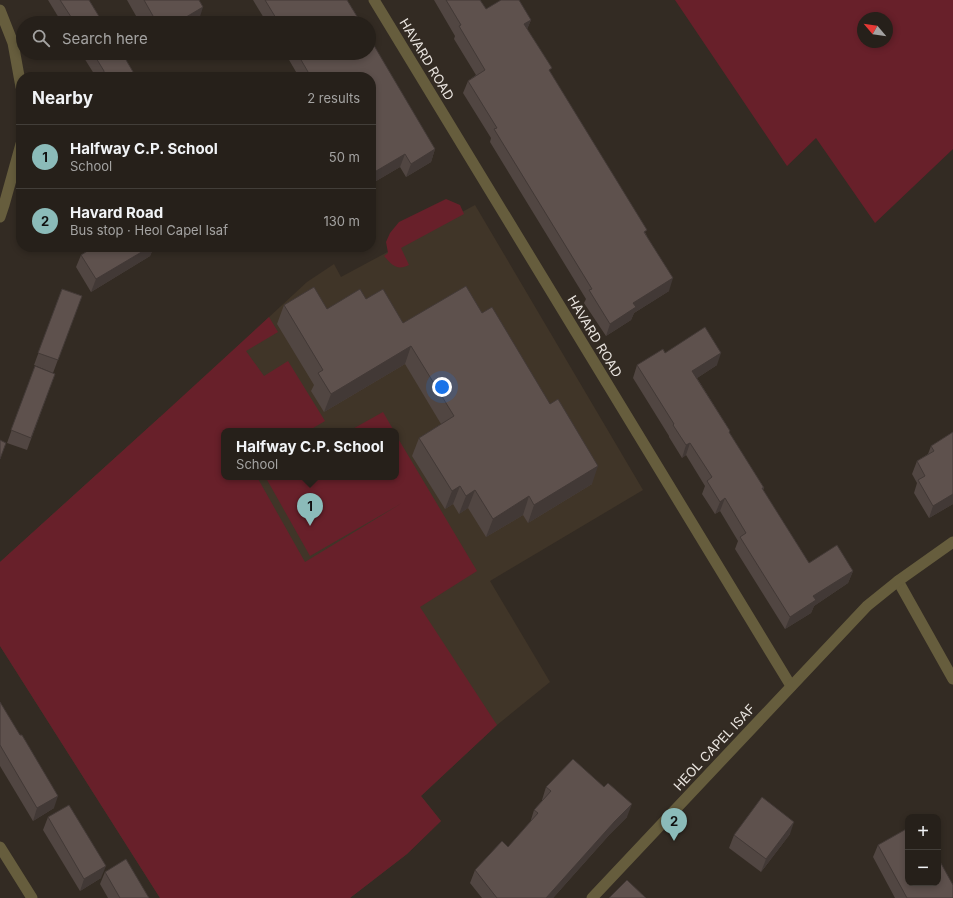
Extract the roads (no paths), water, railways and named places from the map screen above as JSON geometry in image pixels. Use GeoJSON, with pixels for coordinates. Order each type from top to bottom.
{"type":"FeatureCollection","features":[{"type":"Feature","properties":{"kind":"street","name":"HAVARD ROAD"},"geometry":{"type":"LineString","coordinates":[[374,0],[791,686]]}},
{"type":"Feature","properties":{"kind":"street"},"geometry":{"type":"LineString","coordinates":[[0,10],[13,43],[16,60]]}},
{"type":"Feature","properties":{"kind":"street"},"geometry":{"type":"LineString","coordinates":[[16,60],[18,72]]}},
{"type":"Feature","properties":{"kind":"street"},"geometry":{"type":"LineString","coordinates":[[0,217],[16,162]]}},
{"type":"Feature","properties":{"kind":"street","name":"HEOL CAPEL ISAF"},"geometry":{"type":"LineString","coordinates":[[592,898],[867,606],[898,581],[953,542]]}},
{"type":"Feature","properties":{"kind":"street"},"geometry":{"type":"LineString","coordinates":[[898,581],[953,679]]}},
{"type":"Feature","properties":{"kind":"street"},"geometry":{"type":"LineString","coordinates":[[0,847],[32,898]]}},
{"type":"Feature","properties":{"kind":"place","name":"Halfway C.P. School"},"geometry":{"type":"Point","coordinates":[310,526]}},
{"type":"Feature","properties":{"kind":"place","name":"Havard Road"},"geometry":{"type":"Point","coordinates":[674,841]}}]}
